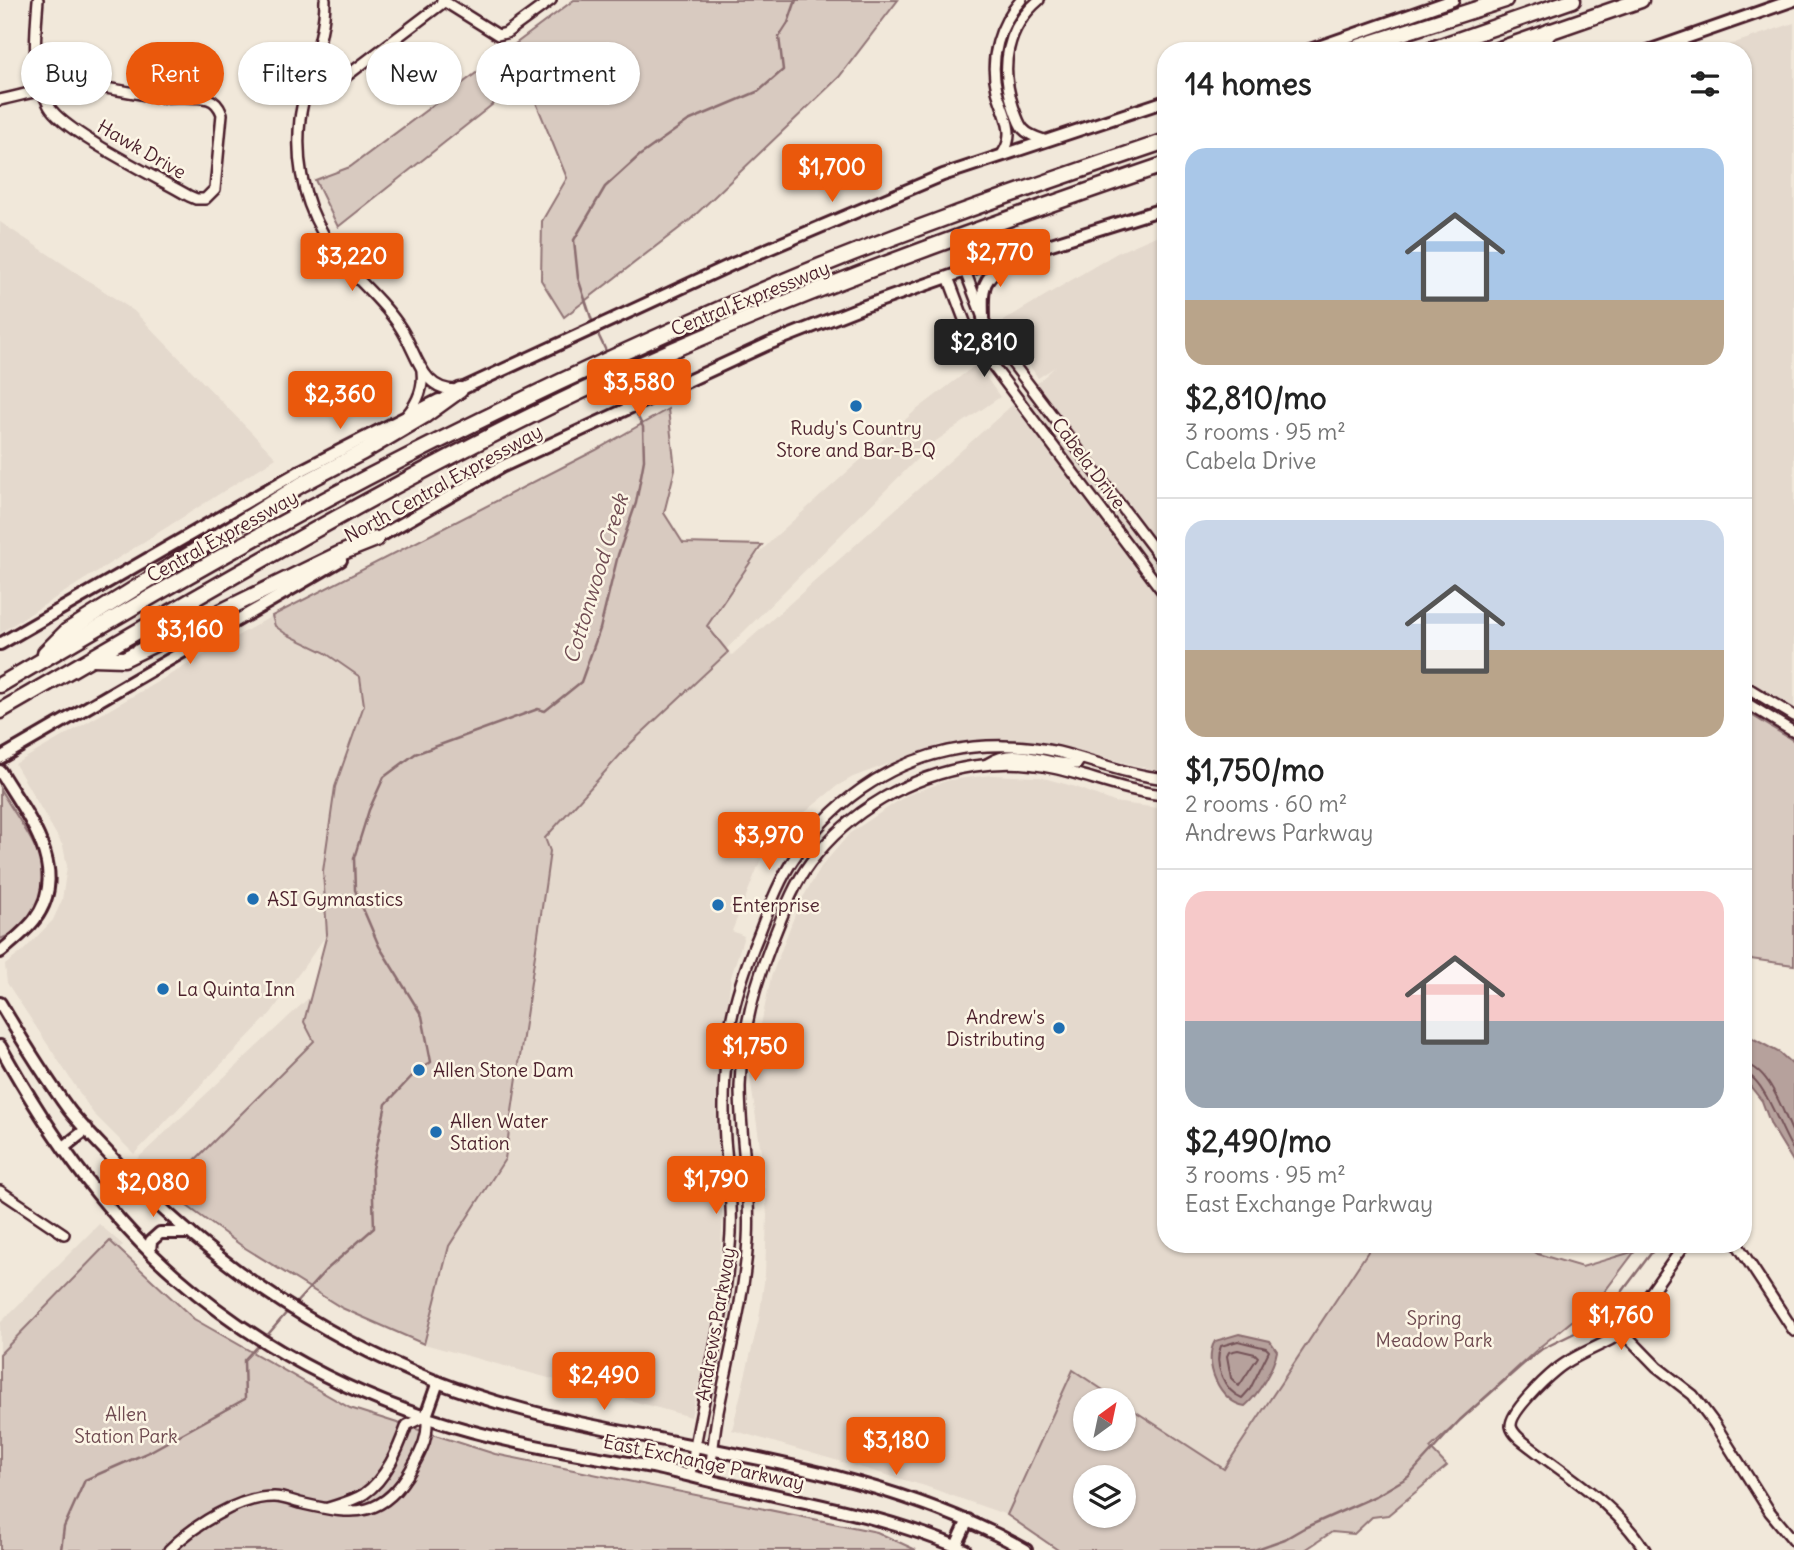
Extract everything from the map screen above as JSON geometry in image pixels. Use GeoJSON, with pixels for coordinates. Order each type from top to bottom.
{"type":"FeatureCollection","features":[{"type":"Feature","properties":{"kind":"highway"},"geometry":{"type":"LineString","coordinates":[[1374,42],[1505,0]]}},
{"type":"Feature","properties":{"kind":"highway"},"geometry":{"type":"LineString","coordinates":[[1452,42],[1573,0]]}},
{"type":"Feature","properties":{"kind":"highway"},"geometry":{"type":"LineString","coordinates":[[1521,42],[1642,0]]}},
{"type":"Feature","properties":{"kind":"highway"},"geometry":{"type":"LineString","coordinates":[[1543,42],[1550,32]]}},
{"type":"Feature","properties":{"kind":"highway","name":"Central Expressway"},"geometry":{"type":"LineString","coordinates":[[0,685],[365,478],[570,378],[789,279],[917,228],[1157,144]]}},
{"type":"Feature","properties":{"kind":"highway","name":"Central Expressway"},"geometry":{"type":"LineString","coordinates":[[0,711],[321,527],[578,393],[661,355],[936,244],[1157,166]]}},
{"type":"Feature","properties":{"kind":"highway"},"geometry":{"type":"LineString","coordinates":[[28,669],[67,631],[302,484],[424,416],[460,390]]}},
{"type":"Feature","properties":{"kind":"highway"},"geometry":{"type":"LineString","coordinates":[[92,658],[124,659],[341,553],[376,539]]}},
{"type":"Feature","properties":{"kind":"main road"},"geometry":{"type":"LineString","coordinates":[[1333,42],[1453,0]]}},
{"type":"Feature","properties":{"kind":"main road"},"geometry":{"type":"LineString","coordinates":[[1674,42],[1794,0]]}},
{"type":"Feature","properties":{"kind":"main road"},"geometry":{"type":"LineString","coordinates":[[0,644],[302,470],[460,390],[805,232],[943,175],[1157,103]]}},
{"type":"Feature","properties":{"kind":"main road","name":"North Central Expressway"},"geometry":{"type":"LineString","coordinates":[[0,758],[501,467],[590,424],[783,338],[965,271],[1157,211]]}},
{"type":"Feature","properties":{"kind":"main road"},"geometry":{"type":"LineString","coordinates":[[983,318],[982,288],[990,274],[1008,257]]}},
{"type":"Feature","properties":{"kind":"main road"},"geometry":{"type":"LineString","coordinates":[[0,771],[43,844],[49,877],[43,906],[35,920],[0,952]]}},
{"type":"Feature","properties":{"kind":"main road"},"geometry":{"type":"LineString","coordinates":[[0,942],[18,936]]}},
{"type":"Feature","properties":{"kind":"main road","name":"East Exchange Parkway"},"geometry":{"type":"LineString","coordinates":[[0,1003],[49,1080],[87,1129],[152,1199],[232,1267],[335,1334],[438,1382],[541,1413],[812,1471],[911,1497],[968,1520],[1026,1550]]}},
{"type":"Feature","properties":{"kind":"main road","name":"East Exchange Parkway"},"geometry":{"type":"LineString","coordinates":[[0,1046],[64,1147],[101,1197],[150,1251],[175,1275],[243,1327],[316,1371],[388,1403],[495,1437],[690,1475],[867,1515],[960,1548]]}},
{"type":"Feature","properties":{"kind":"main road"},"geometry":{"type":"LineString","coordinates":[[64,1147],[87,1129]]}},
{"type":"Feature","properties":{"kind":"main road"},"geometry":{"type":"LineString","coordinates":[[150,1251],[151,1241],[160,1233],[190,1233]]}},
{"type":"Feature","properties":{"kind":"main road"},"geometry":{"type":"LineString","coordinates":[[426,1416],[438,1382]]}},
{"type":"Feature","properties":{"kind":"main road"},"geometry":{"type":"LineString","coordinates":[[960,1548],[968,1520]]}},
{"type":"Feature","properties":{"kind":"street","name":"Hawk Drive"},"geometry":{"type":"LineString","coordinates":[[35,42],[38,0]]}},
{"type":"Feature","properties":{"kind":"street"},"geometry":{"type":"LineString","coordinates":[[319,42],[325,0]]}},
{"type":"Feature","properties":{"kind":"street"},"geometry":{"type":"LineString","coordinates":[[352,71],[442,1],[498,35],[506,33],[551,0]]}},
{"type":"Feature","properties":{"kind":"street"},"geometry":{"type":"LineString","coordinates":[[1003,153],[1008,146],[1010,131],[997,90],[994,64],[996,46],[1003,26],[1021,0]]}},
{"type":"Feature","properties":{"kind":"street"},"geometry":{"type":"LineString","coordinates":[[1039,0],[1024,15],[1014,31],[1006,62],[1007,87],[1020,127],[1030,135],[1044,139]]}},
{"type":"Feature","properties":{"kind":"street","name":"Hawk Drive"},"geometry":{"type":"LineString","coordinates":[[98,86],[160,97],[210,100],[220,108],[222,120],[215,184],[209,197],[201,200],[189,196],[71,128],[50,108],[43,90],[98,86]]}},
{"type":"Feature","properties":{"kind":"street"},"geometry":{"type":"LineString","coordinates":[[0,100],[21,95]]}},
{"type":"Feature","properties":{"kind":"street"},"geometry":{"type":"LineString","coordinates":[[303,105],[299,167],[309,205],[330,245],[387,309],[403,331],[422,369],[434,384],[442,389],[460,390]]}},
{"type":"Feature","properties":{"kind":"street","name":"Cabela Drive"},"geometry":{"type":"LineString","coordinates":[[965,271],[988,331],[1157,553]]}},
{"type":"Feature","properties":{"kind":"street","name":"Cabela Drive"},"geometry":{"type":"LineString","coordinates":[[948,277],[965,322],[984,354],[1157,584]]}},
{"type":"Feature","properties":{"kind":"street"},"geometry":{"type":"LineString","coordinates":[[407,415],[424,382],[422,369]]}},
{"type":"Feature","properties":{"kind":"street"},"geometry":{"type":"LineString","coordinates":[[1752,690],[1794,716]]}},
{"type":"Feature","properties":{"kind":"street"},"geometry":{"type":"LineString","coordinates":[[1752,706],[1794,732]]}},
{"type":"Feature","properties":{"kind":"street","name":"Andrews Parkway"},"geometry":{"type":"LineString","coordinates":[[690,1475],[721,1318],[729,1255],[731,1198],[725,1142],[727,1049],[731,1021],[748,961],[772,901],[795,856],[831,812],[878,778],[919,760],[947,752],[968,748],[1017,747],[1056,752],[1157,778]]}},
{"type":"Feature","properties":{"kind":"street"},"geometry":{"type":"LineString","coordinates":[[985,765],[1000,756],[1037,757],[1069,764],[1077,764],[1080,759]]}},
{"type":"Feature","properties":{"kind":"street","name":"Andrews Parkway"},"geometry":{"type":"LineString","coordinates":[[709,1480],[717,1415],[739,1310],[746,1258],[748,1195],[742,1141],[742,1055],[746,1026],[763,966],[785,910],[810,864],[844,825],[888,794],[929,778],[985,765],[1016,764],[1055,768],[1130,789],[1157,794]]}},
{"type":"Feature","properties":{"kind":"street"},"geometry":{"type":"LineString","coordinates":[[878,778],[888,794]]}},
{"type":"Feature","properties":{"kind":"street"},"geometry":{"type":"LineString","coordinates":[[748,961],[763,966]]}},
{"type":"Feature","properties":{"kind":"street"},"geometry":{"type":"LineString","coordinates":[[725,1142],[742,1141]]}},
{"type":"Feature","properties":{"kind":"street"},"geometry":{"type":"LineString","coordinates":[[0,1192],[64,1234]]}},
{"type":"Feature","properties":{"kind":"street"},"geometry":{"type":"LineString","coordinates":[[1645,1550],[1614,1510],[1520,1439],[1513,1432],[1511,1425],[1517,1411],[1556,1370],[1623,1332],[1679,1253]]}},
{"type":"Feature","properties":{"kind":"street"},"geometry":{"type":"LineString","coordinates":[[1743,1253],[1794,1331]]}},
{"type":"Feature","properties":{"kind":"street"},"geometry":{"type":"LineString","coordinates":[[729,1255],[746,1258]]}},
{"type":"Feature","properties":{"kind":"street"},"geometry":{"type":"LineString","coordinates":[[1623,1332],[1657,1367],[1693,1395],[1714,1423],[1770,1512],[1794,1541]]}},
{"type":"Feature","properties":{"kind":"street"},"geometry":{"type":"LineString","coordinates":[[169,1550],[213,1516],[244,1503],[273,1496],[345,1512],[372,1508],[393,1493],[415,1463],[428,1431],[426,1416],[407,1425],[390,1463],[370,1489],[353,1500],[328,1508]]}},
{"type":"Feature","properties":{"kind":"shaded area"},"geometry":{"type":"Polygon","coordinates":[[[1794,23],[1794,709],[1752,684],[1752,42],[1738,42],[1794,23]]]}},
{"type":"Feature","properties":{"kind":"shaded area"},"geometry":{"type":"Polygon","coordinates":[[[0,222],[134,311],[276,458],[0,633],[0,222]]]}},
{"type":"Feature","properties":{"kind":"shaded area"},"geometry":{"type":"Polygon","coordinates":[[[1157,236],[1157,770],[1058,746],[1004,740],[939,745],[853,777],[837,786],[786,828],[761,859],[732,931],[744,936],[731,977],[718,1083],[724,1199],[717,1306],[691,1417],[424,1344],[449,1246],[505,1159],[550,851],[545,838],[606,771],[405,912],[776,536],[915,411],[977,364],[1000,397],[933,443],[654,721],[728,652],[732,655],[1055,367],[1038,378],[1001,322],[1117,253],[1157,236]]]}},
{"type":"Feature","properties":{"kind":"shaded area"},"geometry":{"type":"Polygon","coordinates":[[[272,616],[275,626],[286,634],[324,652],[360,677],[364,705],[335,787],[323,871],[327,934],[271,1013],[134,1154],[93,1113],[7,983],[5,965],[53,920],[62,900],[67,866],[63,846],[15,764],[272,616]]]}},
{"type":"Feature","properties":{"kind":"shaded area"},"geometry":{"type":"Polygon","coordinates":[[[992,775],[1040,777],[1114,802],[1157,808],[1157,1253],[1367,1253],[1224,1470],[1136,1412],[1136,1388],[1100,1388],[1074,1371],[1007,1515],[925,1486],[732,1430],[759,1319],[765,1275],[767,1216],[750,1077],[771,977],[799,904],[821,867],[850,833],[907,795],[949,780],[992,775]]]}},
{"type":"Feature","properties":{"kind":"shaded area"},"geometry":{"type":"Polygon","coordinates":[[[365,945],[388,975],[169,1197],[147,1175],[137,1159],[365,945]]]}},
{"type":"Feature","properties":{"kind":"shaded area"},"geometry":{"type":"Polygon","coordinates":[[[99,1224],[123,1245],[0,1368],[0,1323],[99,1224]]]}},
{"type":"Feature","properties":{"kind":"green space"},"geometry":{"type":"Polygon","coordinates":[[[574,0],[898,0],[839,77],[690,220],[564,317],[541,280],[542,221],[567,178],[537,105],[640,105],[640,42],[518,42],[574,0]]]}},
{"type":"Feature","properties":{"kind":"green space"},"geometry":{"type":"Polygon","coordinates":[[[476,73],[476,105],[492,105],[338,227],[315,180],[350,167],[433,105],[462,105],[462,84],[476,73]]]}},
{"type":"Feature","properties":{"kind":"green space"},"geometry":{"type":"Polygon","coordinates":[[[668,409],[675,469],[664,513],[683,543],[762,545],[707,626],[728,652],[631,743],[545,838],[550,851],[505,1159],[449,1246],[424,1344],[342,1308],[242,1246],[165,1190],[314,1041],[304,1022],[327,934],[323,871],[335,787],[364,705],[360,677],[324,652],[286,634],[275,626],[272,616],[596,450],[668,409]]]}},
{"type":"Feature","properties":{"kind":"green space"},"geometry":{"type":"Polygon","coordinates":[[[1752,715],[1794,741],[1794,965],[1752,959],[1752,715]]]}},
{"type":"Feature","properties":{"kind":"green space"},"geometry":{"type":"Polygon","coordinates":[[[0,789],[38,854],[42,880],[30,916],[12,933],[0,939],[0,789]]]}},
{"type":"Feature","properties":{"kind":"green space","name":"Allen Station Park"},"geometry":{"type":"Polygon","coordinates":[[[110,1241],[194,1319],[350,1408],[495,1454],[877,1532],[916,1550],[0,1550],[0,1354],[110,1241]]]}},
{"type":"Feature","properties":{"kind":"green space","name":"Spring Meadow Park"},"geometry":{"type":"Polygon","coordinates":[[[1367,1253],[1536,1253],[1582,1267],[1634,1253],[1599,1299],[1541,1346],[1430,1448],[1447,1466],[1388,1515],[1372,1517],[1354,1534],[1332,1532],[1305,1550],[1058,1550],[1007,1515],[1073,1370],[1100,1388],[1073,1388],[1073,1451],[1136,1451],[1136,1412],[1224,1469],[1367,1253]]]}},
{"type":"Feature","properties":{"kind":"water"},"geometry":{"type":"Polygon","coordinates":[[[1752,1038],[1780,1053],[1794,1066],[1794,1163],[1771,1125],[1762,1101],[1752,1088],[1752,1038]]]}},
{"type":"Feature","properties":{"kind":"water"},"geometry":{"type":"Polygon","coordinates":[[[1239,1334],[1270,1341],[1277,1351],[1265,1381],[1245,1406],[1228,1398],[1221,1390],[1212,1370],[1211,1360],[1215,1341],[1239,1334]]]}},
{"type":"Feature","properties":{"kind":"waterway","name":"Cottonwood Creek"},"geometry":{"type":"LineString","coordinates":[[593,324],[578,278],[574,240],[605,187],[639,156],[688,121],[759,91],[783,70],[779,37],[788,23],[796,0]]}},
{"type":"Feature","properties":{"kind":"waterway","name":"Cottonwood Creek"},"geometry":{"type":"LineString","coordinates":[[596,330],[607,353]]}},
{"type":"Feature","properties":{"kind":"waterway","name":"Cottonwood Creek"},"geometry":{"type":"LineString","coordinates":[[620,381],[631,403]]}},
{"type":"Feature","properties":{"kind":"waterway","name":"Cottonwood Creek"},"geometry":{"type":"LineString","coordinates":[[295,1304],[325,1271],[374,1228],[372,1169],[386,1104],[414,1074],[431,1062],[422,1016],[379,946],[355,890],[354,858],[369,810],[384,777],[415,754],[538,709],[545,711],[581,682],[600,629],[618,555],[636,503],[644,460],[643,427],[634,409]]}},
{"type":"Feature","properties":{"kind":"waterway"},"geometry":{"type":"LineString","coordinates":[[1254,1550],[1285,1539],[1376,1496],[1408,1477],[1460,1420],[1529,1359],[1542,1349],[1591,1325],[1607,1312],[1651,1253]]}},
{"type":"Feature","properties":{"kind":"waterway","name":"Cottonwood Creek"},"geometry":{"type":"LineString","coordinates":[[265,1338],[288,1311]]}},
{"type":"Feature","properties":{"kind":"waterway","name":"Cottonwood Creek"},"geometry":{"type":"LineString","coordinates":[[61,1550],[64,1527],[85,1480],[149,1452],[245,1399],[244,1360],[260,1343]]}},
{"type":"Feature","properties":{"kind":"waterway"},"geometry":{"type":"LineString","coordinates":[[1159,1550],[1186,1550]]}},
{"type":"Feature","properties":{"kind":"place","name":"Rudy's Country Store and Bar-B-Q"},"geometry":{"type":"Point","coordinates":[856,406]}},
{"type":"Feature","properties":{"kind":"place","name":"ASI Gymnastics"},"geometry":{"type":"Point","coordinates":[253,899]}},
{"type":"Feature","properties":{"kind":"place","name":"Enterprise"},"geometry":{"type":"Point","coordinates":[718,905]}},
{"type":"Feature","properties":{"kind":"place","name":"La Quinta Inn"},"geometry":{"type":"Point","coordinates":[163,989]}},
{"type":"Feature","properties":{"kind":"place","name":"Andrew's Distributing"},"geometry":{"type":"Point","coordinates":[1059,1028]}},
{"type":"Feature","properties":{"kind":"place","name":"Allen Stone Dam"},"geometry":{"type":"Point","coordinates":[419,1070]}},
{"type":"Feature","properties":{"kind":"place","name":"Allen Water Station"},"geometry":{"type":"Point","coordinates":[436,1132]}}]}
